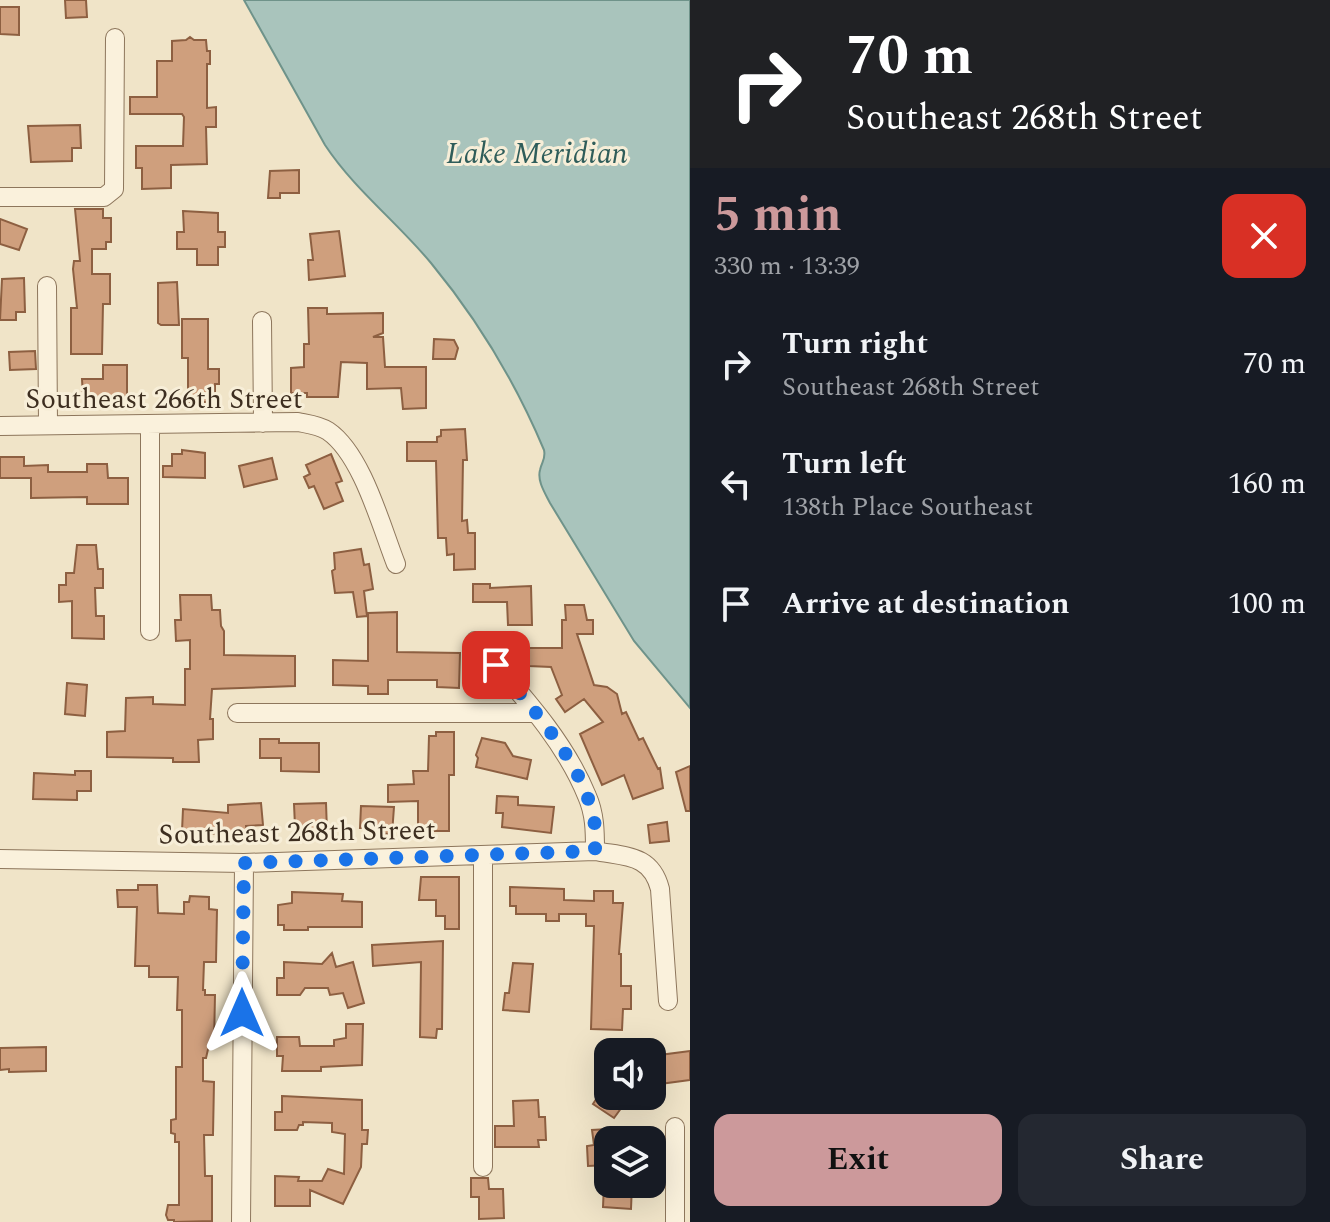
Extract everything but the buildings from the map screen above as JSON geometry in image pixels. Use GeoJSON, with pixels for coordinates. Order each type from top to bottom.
{"type":"FeatureCollection","features":[{"type":"Feature","properties":{"kind":"street"},"geometry":{"type":"LineString","coordinates":[[0,197],[104,197],[114,189],[115,38]]}},
{"type":"Feature","properties":{"kind":"street"},"geometry":{"type":"LineString","coordinates":[[47,286],[48,425]]}},
{"type":"Feature","properties":{"kind":"street"},"geometry":{"type":"LineString","coordinates":[[262,321],[263,423]]}},
{"type":"Feature","properties":{"kind":"street","name":"Southeast 266th Street"},"geometry":{"type":"LineString","coordinates":[[0,426],[298,422],[327,430],[350,456],[396,564]]}},
{"type":"Feature","properties":{"kind":"street"},"geometry":{"type":"LineString","coordinates":[[150,424],[150,631]]}},
{"type":"Feature","properties":{"kind":"street"},"geometry":{"type":"LineString","coordinates":[[475,641],[553,736],[588,798],[595,823],[595,851]]}},
{"type":"Feature","properties":{"kind":"street"},"geometry":{"type":"LineString","coordinates":[[237,713],[536,713]]}},
{"type":"Feature","properties":{"kind":"street","name":"Southeast 268th Street"},"geometry":{"type":"LineString","coordinates":[[0,859],[244,863],[595,851],[635,858],[648,864],[657,874],[668,1001]]}},
{"type":"Feature","properties":{"kind":"street"},"geometry":{"type":"LineString","coordinates":[[483,856],[483,1167]]}},
{"type":"Feature","properties":{"kind":"street"},"geometry":{"type":"LineString","coordinates":[[241,1222],[244,863]]}},
{"type":"Feature","properties":{"kind":"street"},"geometry":{"type":"LineString","coordinates":[[675,1127],[675,1222]]}},
{"type":"Feature","properties":{"kind":"water","name":"Lake Meridian"},"geometry":{"type":"Polygon","coordinates":[[[244,0],[690,0],[690,708],[634,641],[550,503],[540,478],[544,450],[494,352],[431,263],[336,161],[244,0]]]}},
{"type":"Feature","properties":{"kind":"route"},"geometry":{"type":"LineString","coordinates":[[242,1013],[244,863],[595,851],[595,823],[578,777],[553,736],[496,665]]}}]}
